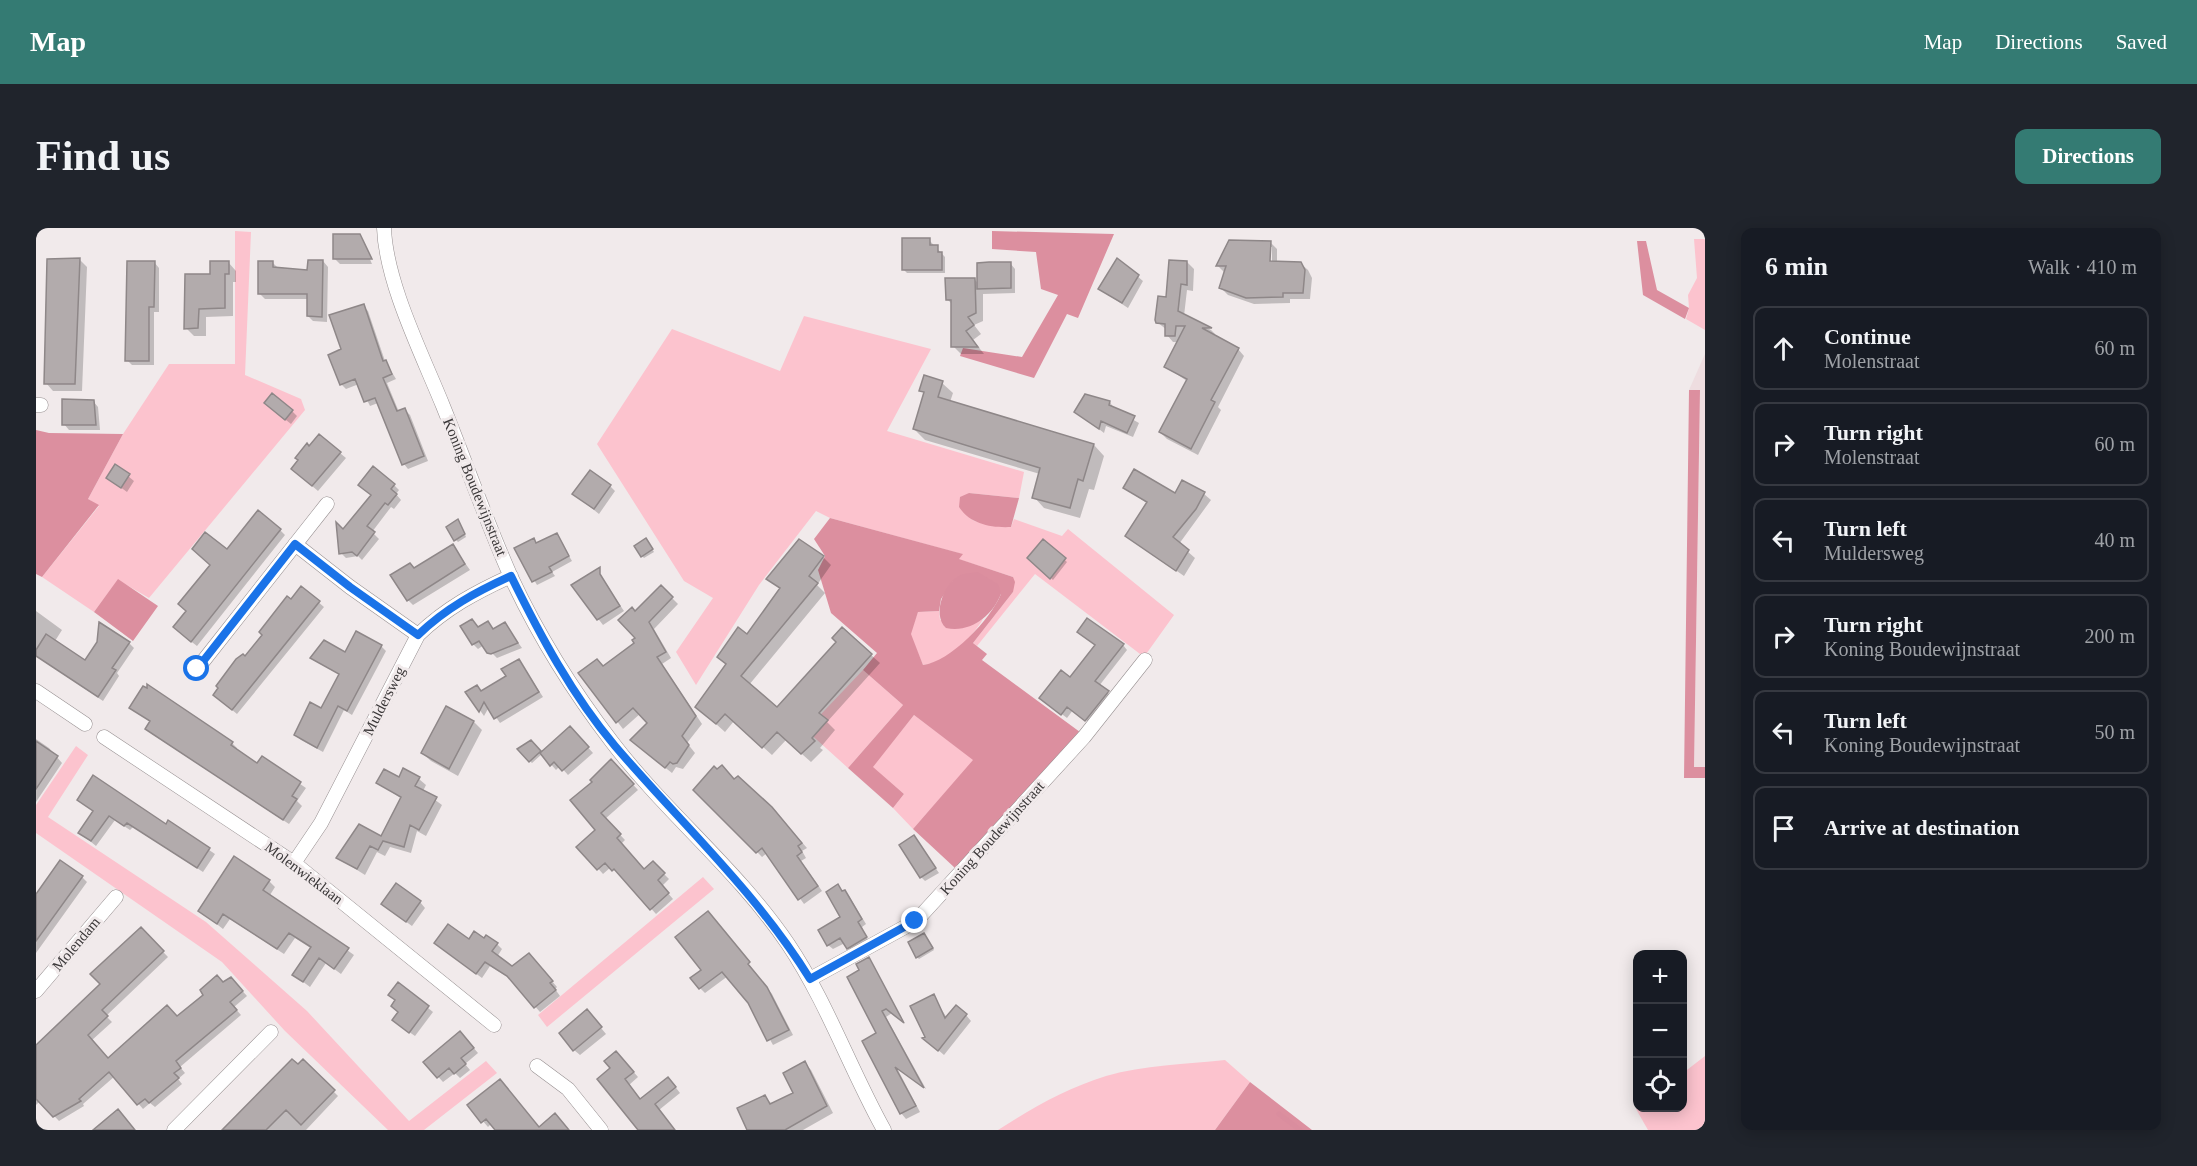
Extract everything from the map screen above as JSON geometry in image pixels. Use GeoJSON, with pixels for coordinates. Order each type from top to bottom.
{"type":"FeatureCollection","features":[{"type":"Feature","properties":{"kind":"street","name":"Koning Boudewijnstraat"},"geometry":{"type":"LineString","coordinates":[[384,228],[385,252],[415,337],[511,576],[554,658],[606,735],[761,908],[810,979],[883,1130]]}},
{"type":"Feature","properties":{"kind":"street"},"geometry":{"type":"LineString","coordinates":[[197,669],[327,504]]}},
{"type":"Feature","properties":{"kind":"street"},"geometry":{"type":"LineString","coordinates":[[295,544],[350,587],[418,635]]}},
{"type":"Feature","properties":{"kind":"street","name":"Muldersweg"},"geometry":{"type":"LineString","coordinates":[[294,863],[321,824],[418,635],[438,616],[467,596],[511,576]]}},
{"type":"Feature","properties":{"kind":"street","name":"Koning Boudewijnstraat"},"geometry":{"type":"LineString","coordinates":[[810,979],[915,921],[1084,737],[1144,660]]}},
{"type":"Feature","properties":{"kind":"street"},"geometry":{"type":"LineString","coordinates":[[36,691],[85,724]]}},
{"type":"Feature","properties":{"kind":"street","name":"Molenwieklaan"},"geometry":{"type":"LineString","coordinates":[[104,736],[294,863],[494,1025]]}},
{"type":"Feature","properties":{"kind":"street","name":"Molendam"},"geometry":{"type":"LineString","coordinates":[[36,991],[116,897]]}},
{"type":"Feature","properties":{"kind":"street"},"geometry":{"type":"LineString","coordinates":[[174,1130],[272,1032]]}},
{"type":"Feature","properties":{"kind":"street"},"geometry":{"type":"LineString","coordinates":[[537,1066],[568,1089],[601,1130]]}},
{"type":"Feature","properties":{"kind":"shaded area"},"geometry":{"type":"Polygon","coordinates":[[[235,231],[251,232],[245,375],[301,399],[305,410],[149,598],[118,580],[94,612],[42,577],[99,506],[88,499],[123,434],[169,364],[235,364],[235,231]]]}},
{"type":"Feature","properties":{"kind":"shaded area"},"geometry":{"type":"Polygon","coordinates":[[[992,231],[1114,234],[1078,318],[1067,314],[1034,378],[960,356],[963,348],[1022,357],[1058,295],[1041,289],[1036,252],[992,249],[992,231]]]}},
{"type":"Feature","properties":{"kind":"shaded area"},"geometry":{"type":"Polygon","coordinates":[[[1694,239],[1705,239],[1705,330],[1686,319],[1689,308],[1688,295],[1697,278],[1694,239]]]}},
{"type":"Feature","properties":{"kind":"shaded area"},"geometry":{"type":"Polygon","coordinates":[[[1637,241],[1646,241],[1657,290],[1689,308],[1685,319],[1643,295],[1637,241]]]}},
{"type":"Feature","properties":{"kind":"shaded area"},"geometry":{"type":"Polygon","coordinates":[[[804,316],[931,349],[887,431],[1024,472],[1019,498],[969,493],[959,507],[974,521],[1011,527],[1014,519],[1062,536],[1068,529],[1174,615],[1144,657],[1035,574],[977,646],[973,643],[1013,592],[1013,577],[958,559],[962,554],[830,518],[816,511],[759,585],[696,685],[676,652],[713,598],[684,581],[597,444],[672,329],[780,371],[804,316]]]}},
{"type":"Feature","properties":{"kind":"shaded area"},"geometry":{"type":"Polygon","coordinates":[[[1705,354],[1705,767],[1694,767],[1700,390],[1689,390],[1705,354]]]}},
{"type":"Feature","properties":{"kind":"shaded area"},"geometry":{"type":"Polygon","coordinates":[[[1689,390],[1700,390],[1694,767],[1705,767],[1705,778],[1684,778],[1689,390]]]}},
{"type":"Feature","properties":{"kind":"shaded area"},"geometry":{"type":"Polygon","coordinates":[[[36,430],[49,433],[123,434],[88,499],[99,505],[42,577],[36,574],[36,430]]]}},
{"type":"Feature","properties":{"kind":"shaded area"},"geometry":{"type":"Polygon","coordinates":[[[969,493],[1019,498],[1011,527],[982,524],[964,513],[959,507],[960,497],[969,493]]]}},
{"type":"Feature","properties":{"kind":"shaded area"},"geometry":{"type":"Polygon","coordinates":[[[830,518],[963,554],[959,559],[1013,577],[1015,582],[1013,592],[973,643],[987,654],[982,660],[1084,735],[955,868],[913,829],[973,760],[914,715],[873,767],[904,794],[893,808],[848,768],[903,705],[863,670],[877,653],[831,613],[818,570],[825,556],[814,539],[830,518]],[[953,581],[941,599],[939,611],[918,612],[911,634],[923,665],[945,656],[968,638],[988,615],[1001,594],[953,581]]]}},
{"type":"Feature","properties":{"kind":"shaded area"},"geometry":{"type":"Polygon","coordinates":[[[978,572],[998,584],[1001,594],[997,602],[980,621],[964,628],[946,628],[942,622],[940,606],[946,590],[956,577],[978,572]]]}},
{"type":"Feature","properties":{"kind":"shaded area"},"geometry":{"type":"Polygon","coordinates":[[[118,579],[158,606],[133,641],[94,612],[118,579]]]}},
{"type":"Feature","properties":{"kind":"shaded area"},"geometry":{"type":"Polygon","coordinates":[[[939,611],[940,620],[974,624],[983,619],[972,634],[949,655],[923,665],[910,634],[918,612],[939,611]]]}},
{"type":"Feature","properties":{"kind":"shaded area"},"geometry":{"type":"Polygon","coordinates":[[[863,670],[903,705],[848,768],[806,730],[863,670]]]}},
{"type":"Feature","properties":{"kind":"shaded area"},"geometry":{"type":"Polygon","coordinates":[[[914,715],[974,760],[913,829],[893,808],[904,794],[872,767],[914,715]]]}},
{"type":"Feature","properties":{"kind":"shaded area"},"geometry":{"type":"Polygon","coordinates":[[[76,746],[88,755],[48,817],[206,922],[307,1011],[409,1121],[486,1061],[497,1073],[424,1130],[388,1130],[285,1031],[222,962],[36,833],[36,805],[76,746]]]}},
{"type":"Feature","properties":{"kind":"shaded area"},"geometry":{"type":"Polygon","coordinates":[[[703,877],[714,889],[547,1027],[538,1015],[703,877]]]}},
{"type":"Feature","properties":{"kind":"shaded area"},"geometry":{"type":"Polygon","coordinates":[[[1705,1056],[1705,1130],[1648,1130],[1638,1112],[1687,1112],[1687,1070],[1705,1056]]]}},
{"type":"Feature","properties":{"kind":"shaded area"},"geometry":{"type":"Polygon","coordinates":[[[1225,1060],[1250,1082],[1215,1130],[998,1130],[1050,1099],[1106,1076],[1150,1067],[1225,1060]]]}},
{"type":"Feature","properties":{"kind":"shaded area"},"geometry":{"type":"Polygon","coordinates":[[[1250,1082],[1312,1130],[1215,1130],[1250,1082]]]}},
{"type":"Feature","properties":{"kind":"building"},"geometry":{"type":"Polygon","coordinates":[[[333,234],[360,234],[372,259],[333,259],[333,234]]]}},
{"type":"Feature","properties":{"kind":"building"},"geometry":{"type":"Polygon","coordinates":[[[902,238],[930,238],[930,245],[938,245],[938,252],[942,252],[942,270],[902,270],[902,238]]]}},
{"type":"Feature","properties":{"kind":"building"},"geometry":{"type":"Polygon","coordinates":[[[1229,240],[1271,241],[1270,261],[1301,262],[1305,270],[1303,293],[1283,293],[1283,297],[1246,298],[1219,288],[1226,266],[1216,266],[1229,240]]]}},
{"type":"Feature","properties":{"kind":"building"},"geometry":{"type":"Polygon","coordinates":[[[80,258],[75,384],[44,384],[47,259],[80,258]]]}},
{"type":"Feature","properties":{"kind":"building"},"geometry":{"type":"Polygon","coordinates":[[[1117,258],[1139,275],[1122,303],[1098,289],[1117,258]]]}},
{"type":"Feature","properties":{"kind":"building"},"geometry":{"type":"Polygon","coordinates":[[[308,260],[323,260],[322,317],[307,316],[307,294],[258,294],[258,261],[273,261],[273,267],[307,270],[308,260]]]}},
{"type":"Feature","properties":{"kind":"building"},"geometry":{"type":"Polygon","coordinates":[[[1169,260],[1187,261],[1187,285],[1181,284],[1178,311],[1212,328],[1202,328],[1239,348],[1211,400],[1215,402],[1191,449],[1159,432],[1187,379],[1164,367],[1185,326],[1176,326],[1175,336],[1165,336],[1165,324],[1156,323],[1155,320],[1158,296],[1166,297],[1169,260]]]}},
{"type":"Feature","properties":{"kind":"building"},"geometry":{"type":"Polygon","coordinates":[[[127,261],[155,261],[154,307],[149,307],[149,361],[125,361],[127,261]]]}},
{"type":"Feature","properties":{"kind":"building"},"geometry":{"type":"Polygon","coordinates":[[[210,261],[229,261],[229,274],[225,274],[225,308],[199,309],[198,328],[184,329],[185,274],[210,274],[210,261]]]}},
{"type":"Feature","properties":{"kind":"building"},"geometry":{"type":"Polygon","coordinates":[[[1011,262],[1011,288],[977,289],[977,263],[1011,262]]]}},
{"type":"Feature","properties":{"kind":"building"},"geometry":{"type":"Polygon","coordinates":[[[945,278],[975,278],[976,313],[968,317],[974,325],[966,331],[978,347],[951,347],[951,300],[946,300],[945,278]]]}},
{"type":"Feature","properties":{"kind":"building"},"geometry":{"type":"Polygon","coordinates":[[[364,304],[383,361],[386,360],[392,374],[383,378],[397,411],[405,408],[424,456],[402,465],[375,398],[364,402],[355,379],[340,385],[328,355],[341,349],[329,315],[364,304]]]}},
{"type":"Feature","properties":{"kind":"building"},"geometry":{"type":"Polygon","coordinates":[[[924,375],[943,381],[938,397],[1094,444],[1083,481],[1078,479],[1070,508],[1032,498],[1040,468],[913,429],[924,392],[919,391],[924,375]]]}},
{"type":"Feature","properties":{"kind":"building"},"geometry":{"type":"Polygon","coordinates":[[[272,393],[293,410],[285,420],[264,403],[272,393]]]}},
{"type":"Feature","properties":{"kind":"building"},"geometry":{"type":"Polygon","coordinates":[[[1085,394],[1110,401],[1109,405],[1135,416],[1127,433],[1101,421],[1099,429],[1074,412],[1085,394]]]}},
{"type":"Feature","properties":{"kind":"building"},"geometry":{"type":"Polygon","coordinates":[[[62,399],[94,400],[96,425],[62,425],[62,399]]]}},
{"type":"Feature","properties":{"kind":"building"},"geometry":{"type":"Polygon","coordinates":[[[319,434],[341,452],[312,486],[291,469],[298,460],[295,458],[307,443],[309,446],[319,434]]]}},
{"type":"Feature","properties":{"kind":"building"},"geometry":{"type":"Polygon","coordinates":[[[115,464],[130,474],[121,488],[106,478],[115,464]]]}},
{"type":"Feature","properties":{"kind":"building"},"geometry":{"type":"Polygon","coordinates":[[[373,466],[395,484],[391,489],[397,494],[388,505],[385,503],[367,526],[375,532],[357,556],[352,552],[339,554],[336,522],[343,529],[371,495],[358,485],[373,466]]]}},
{"type":"Feature","properties":{"kind":"building"},"geometry":{"type":"Polygon","coordinates":[[[1134,469],[1175,493],[1182,480],[1205,492],[1196,509],[1173,537],[1189,550],[1176,571],[1125,536],[1147,502],[1123,488],[1134,469]]]}},
{"type":"Feature","properties":{"kind":"building"},"geometry":{"type":"Polygon","coordinates":[[[590,470],[611,485],[594,509],[572,494],[590,470]]]}},
{"type":"Feature","properties":{"kind":"building"},"geometry":{"type":"Polygon","coordinates":[[[258,510],[281,529],[191,642],[173,627],[186,611],[178,604],[210,565],[192,549],[205,532],[227,549],[258,510]]]}},
{"type":"Feature","properties":{"kind":"building"},"geometry":{"type":"Polygon","coordinates":[[[458,519],[465,534],[454,541],[446,527],[458,519]]]}},
{"type":"Feature","properties":{"kind":"building"},"geometry":{"type":"Polygon","coordinates":[[[557,533],[569,556],[549,567],[552,572],[532,582],[514,548],[534,538],[536,543],[557,533]]]}},
{"type":"Feature","properties":{"kind":"building"},"geometry":{"type":"Polygon","coordinates":[[[646,538],[653,549],[641,557],[634,546],[646,538]]]}},
{"type":"Feature","properties":{"kind":"building"},"geometry":{"type":"Polygon","coordinates":[[[799,539],[824,556],[809,576],[818,583],[741,676],[777,707],[836,642],[832,638],[842,627],[872,654],[819,713],[828,720],[812,738],[815,741],[801,754],[777,732],[762,748],[725,714],[716,724],[695,707],[726,664],[717,657],[738,627],[747,634],[780,588],[766,579],[799,539]]]}},
{"type":"Feature","properties":{"kind":"building"},"geometry":{"type":"Polygon","coordinates":[[[1043,539],[1066,558],[1050,579],[1027,558],[1043,539]]]}},
{"type":"Feature","properties":{"kind":"building"},"geometry":{"type":"Polygon","coordinates":[[[453,544],[465,564],[407,601],[390,575],[410,563],[414,568],[453,544]]]}},
{"type":"Feature","properties":{"kind":"building"},"geometry":{"type":"Polygon","coordinates":[[[600,567],[600,574],[620,606],[597,620],[571,585],[600,567]]]}},
{"type":"Feature","properties":{"kind":"building"},"geometry":{"type":"Polygon","coordinates":[[[661,585],[673,597],[649,622],[666,652],[657,657],[696,716],[682,736],[689,745],[677,763],[670,762],[665,768],[630,740],[647,723],[633,708],[616,723],[578,673],[597,659],[603,666],[634,643],[632,640],[635,638],[618,620],[632,607],[635,611],[661,585]]]}},
{"type":"Feature","properties":{"kind":"building"},"geometry":{"type":"Polygon","coordinates":[[[301,586],[320,601],[232,710],[213,695],[218,688],[216,686],[236,659],[243,654],[245,656],[262,635],[259,632],[287,596],[291,599],[301,586]]]}},
{"type":"Feature","properties":{"kind":"building"},"geometry":{"type":"Polygon","coordinates":[[[1087,618],[1124,644],[1095,681],[1109,691],[1085,721],[1067,707],[1061,715],[1039,698],[1061,670],[1070,677],[1095,645],[1077,632],[1087,618]]]}},
{"type":"Feature","properties":{"kind":"building"},"geometry":{"type":"Polygon","coordinates":[[[472,619],[478,627],[488,621],[493,629],[505,622],[518,643],[491,654],[487,653],[479,641],[472,645],[460,626],[472,619]]]}},
{"type":"Feature","properties":{"kind":"building"},"geometry":{"type":"Polygon","coordinates":[[[99,622],[130,642],[112,668],[116,670],[98,697],[36,656],[36,650],[46,634],[85,660],[97,642],[99,622]]]}},
{"type":"Feature","properties":{"kind":"building"},"geometry":{"type":"Polygon","coordinates":[[[356,631],[382,645],[347,711],[338,706],[317,748],[294,735],[310,702],[321,708],[339,674],[310,658],[324,640],[345,652],[356,631]]]}},
{"type":"Feature","properties":{"kind":"building"},"geometry":{"type":"Polygon","coordinates":[[[519,659],[539,692],[494,719],[484,702],[479,712],[465,692],[477,685],[481,691],[506,676],[501,669],[519,659]]]}},
{"type":"Feature","properties":{"kind":"building"},"geometry":{"type":"Polygon","coordinates":[[[147,684],[233,742],[231,745],[257,763],[262,756],[301,782],[292,796],[297,799],[283,820],[145,729],[150,721],[129,708],[143,686],[147,688],[147,684]]]}},
{"type":"Feature","properties":{"kind":"building"},"geometry":{"type":"Polygon","coordinates":[[[446,706],[474,721],[449,769],[421,753],[446,706]]]}},
{"type":"Feature","properties":{"kind":"building"},"geometry":{"type":"Polygon","coordinates":[[[570,726],[589,747],[562,771],[554,762],[550,766],[540,753],[570,726]]]}},
{"type":"Feature","properties":{"kind":"building"},"geometry":{"type":"Polygon","coordinates":[[[531,740],[541,751],[529,762],[517,749],[531,740]]]}},
{"type":"Feature","properties":{"kind":"building"},"geometry":{"type":"Polygon","coordinates":[[[36,741],[58,756],[36,789],[36,741]]]}},
{"type":"Feature","properties":{"kind":"building"},"geometry":{"type":"Polygon","coordinates":[[[611,759],[634,784],[601,813],[621,834],[617,838],[644,869],[653,861],[665,873],[658,880],[669,893],[650,910],[614,869],[612,871],[605,863],[597,870],[576,847],[595,830],[570,800],[592,782],[590,780],[611,759]]]}},
{"type":"Feature","properties":{"kind":"building"},"geometry":{"type":"Polygon","coordinates":[[[722,765],[734,779],[738,776],[772,807],[802,843],[798,846],[802,852],[797,856],[818,886],[798,900],[762,848],[756,853],[693,790],[714,766],[717,769],[722,765]]]}},
{"type":"Feature","properties":{"kind":"building"},"geometry":{"type":"Polygon","coordinates":[[[403,768],[420,777],[415,786],[437,797],[419,830],[410,825],[404,847],[383,841],[378,850],[370,846],[357,869],[336,858],[359,824],[381,836],[401,797],[376,783],[384,769],[399,777],[403,768]]]}},
{"type":"Feature","properties":{"kind":"building"},"geometry":{"type":"Polygon","coordinates":[[[93,775],[166,824],[168,820],[210,848],[197,868],[127,823],[124,826],[109,816],[91,841],[78,833],[93,811],[77,800],[93,775]]]}},
{"type":"Feature","properties":{"kind":"building"},"geometry":{"type":"Polygon","coordinates":[[[914,835],[936,868],[920,878],[899,845],[914,835]]]}},
{"type":"Feature","properties":{"kind":"building"},"geometry":{"type":"Polygon","coordinates":[[[234,856],[270,880],[263,890],[349,948],[334,969],[319,958],[303,982],[292,975],[311,947],[289,933],[277,949],[223,914],[217,924],[198,911],[234,856]]]}},
{"type":"Feature","properties":{"kind":"building"},"geometry":{"type":"Polygon","coordinates":[[[60,860],[83,876],[36,941],[36,894],[60,860]]]}},
{"type":"Feature","properties":{"kind":"building"},"geometry":{"type":"Polygon","coordinates":[[[396,883],[421,901],[406,922],[381,904],[396,883]]]}},
{"type":"Feature","properties":{"kind":"building"},"geometry":{"type":"Polygon","coordinates":[[[838,884],[842,891],[845,890],[862,919],[858,922],[867,937],[847,949],[840,938],[827,946],[818,930],[840,917],[826,892],[838,884]]]}},
{"type":"Feature","properties":{"kind":"building"},"geometry":{"type":"Polygon","coordinates":[[[708,911],[750,962],[748,964],[767,987],[789,1030],[767,1041],[748,1003],[722,972],[699,989],[690,978],[701,970],[675,937],[708,911]]]}},
{"type":"Feature","properties":{"kind":"building"},"geometry":{"type":"Polygon","coordinates":[[[448,924],[469,939],[474,931],[484,938],[486,935],[498,943],[492,951],[512,966],[529,953],[553,981],[550,983],[556,990],[534,1008],[507,976],[485,962],[476,974],[434,943],[448,924]]]}},
{"type":"Feature","properties":{"kind":"building"},"geometry":{"type":"Polygon","coordinates":[[[141,927],[164,951],[102,1010],[108,1016],[88,1035],[108,1058],[167,1005],[177,1016],[203,995],[200,990],[217,975],[223,982],[231,977],[243,991],[230,1002],[237,1010],[176,1061],[181,1068],[174,1073],[179,1078],[149,1103],[145,1099],[137,1105],[109,1072],[79,1099],[81,1101],[53,1117],[36,1099],[36,1045],[100,984],[90,974],[141,927]]]}},
{"type":"Feature","properties":{"kind":"building"},"geometry":{"type":"Polygon","coordinates":[[[924,933],[933,948],[916,958],[908,942],[924,933]]]}},
{"type":"Feature","properties":{"kind":"building"},"geometry":{"type":"Polygon","coordinates":[[[869,957],[904,1023],[886,1009],[882,1011],[924,1088],[895,1067],[916,1106],[900,1114],[862,1041],[876,1033],[847,977],[859,970],[856,964],[869,957]]]}},
{"type":"Feature","properties":{"kind":"building"},"geometry":{"type":"Polygon","coordinates":[[[398,982],[429,1006],[409,1033],[392,1020],[398,1012],[391,1006],[395,1000],[388,995],[398,982]]]}},
{"type":"Feature","properties":{"kind":"building"},"geometry":{"type":"Polygon","coordinates":[[[934,994],[945,1018],[956,1005],[967,1014],[938,1051],[922,1038],[925,1037],[910,1006],[934,994]]]}},
{"type":"Feature","properties":{"kind":"building"},"geometry":{"type":"Polygon","coordinates":[[[587,1009],[602,1027],[573,1051],[559,1033],[587,1009]]]}},
{"type":"Feature","properties":{"kind":"building"},"geometry":{"type":"Polygon","coordinates":[[[460,1031],[474,1048],[461,1058],[466,1064],[454,1074],[449,1068],[437,1078],[423,1062],[460,1031]]]}},
{"type":"Feature","properties":{"kind":"building"},"geometry":{"type":"Polygon","coordinates":[[[616,1051],[634,1072],[625,1079],[640,1099],[668,1077],[676,1087],[655,1104],[675,1130],[638,1130],[597,1079],[610,1068],[604,1061],[616,1051]]]}},
{"type":"Feature","properties":{"kind":"building"},"geometry":{"type":"Polygon","coordinates":[[[292,1059],[298,1064],[303,1059],[335,1090],[301,1125],[286,1110],[266,1130],[222,1130],[292,1059]]]}},
{"type":"Feature","properties":{"kind":"building"},"geometry":{"type":"Polygon","coordinates":[[[805,1061],[827,1106],[785,1130],[747,1130],[737,1108],[765,1095],[770,1104],[793,1093],[783,1073],[805,1061]]]}},
{"type":"Feature","properties":{"kind":"building"},"geometry":{"type":"Polygon","coordinates":[[[500,1079],[539,1127],[555,1113],[569,1130],[495,1130],[486,1119],[481,1123],[467,1105],[500,1079]]]}},
{"type":"Feature","properties":{"kind":"building"},"geometry":{"type":"Polygon","coordinates":[[[118,1109],[135,1130],[93,1130],[118,1109]]]}},
{"type":"Feature","properties":{"kind":"waterway"},"geometry":{"type":"LineString","coordinates":[[1279,1114],[1300,1130]]}},
{"type":"Feature","properties":{"kind":"route"},"geometry":{"type":"LineString","coordinates":[[197,669],[295,544],[350,587],[418,635],[438,616],[467,596],[511,576],[525,606],[578,697],[614,744],[761,908],[810,979],[915,921]]}}]}
